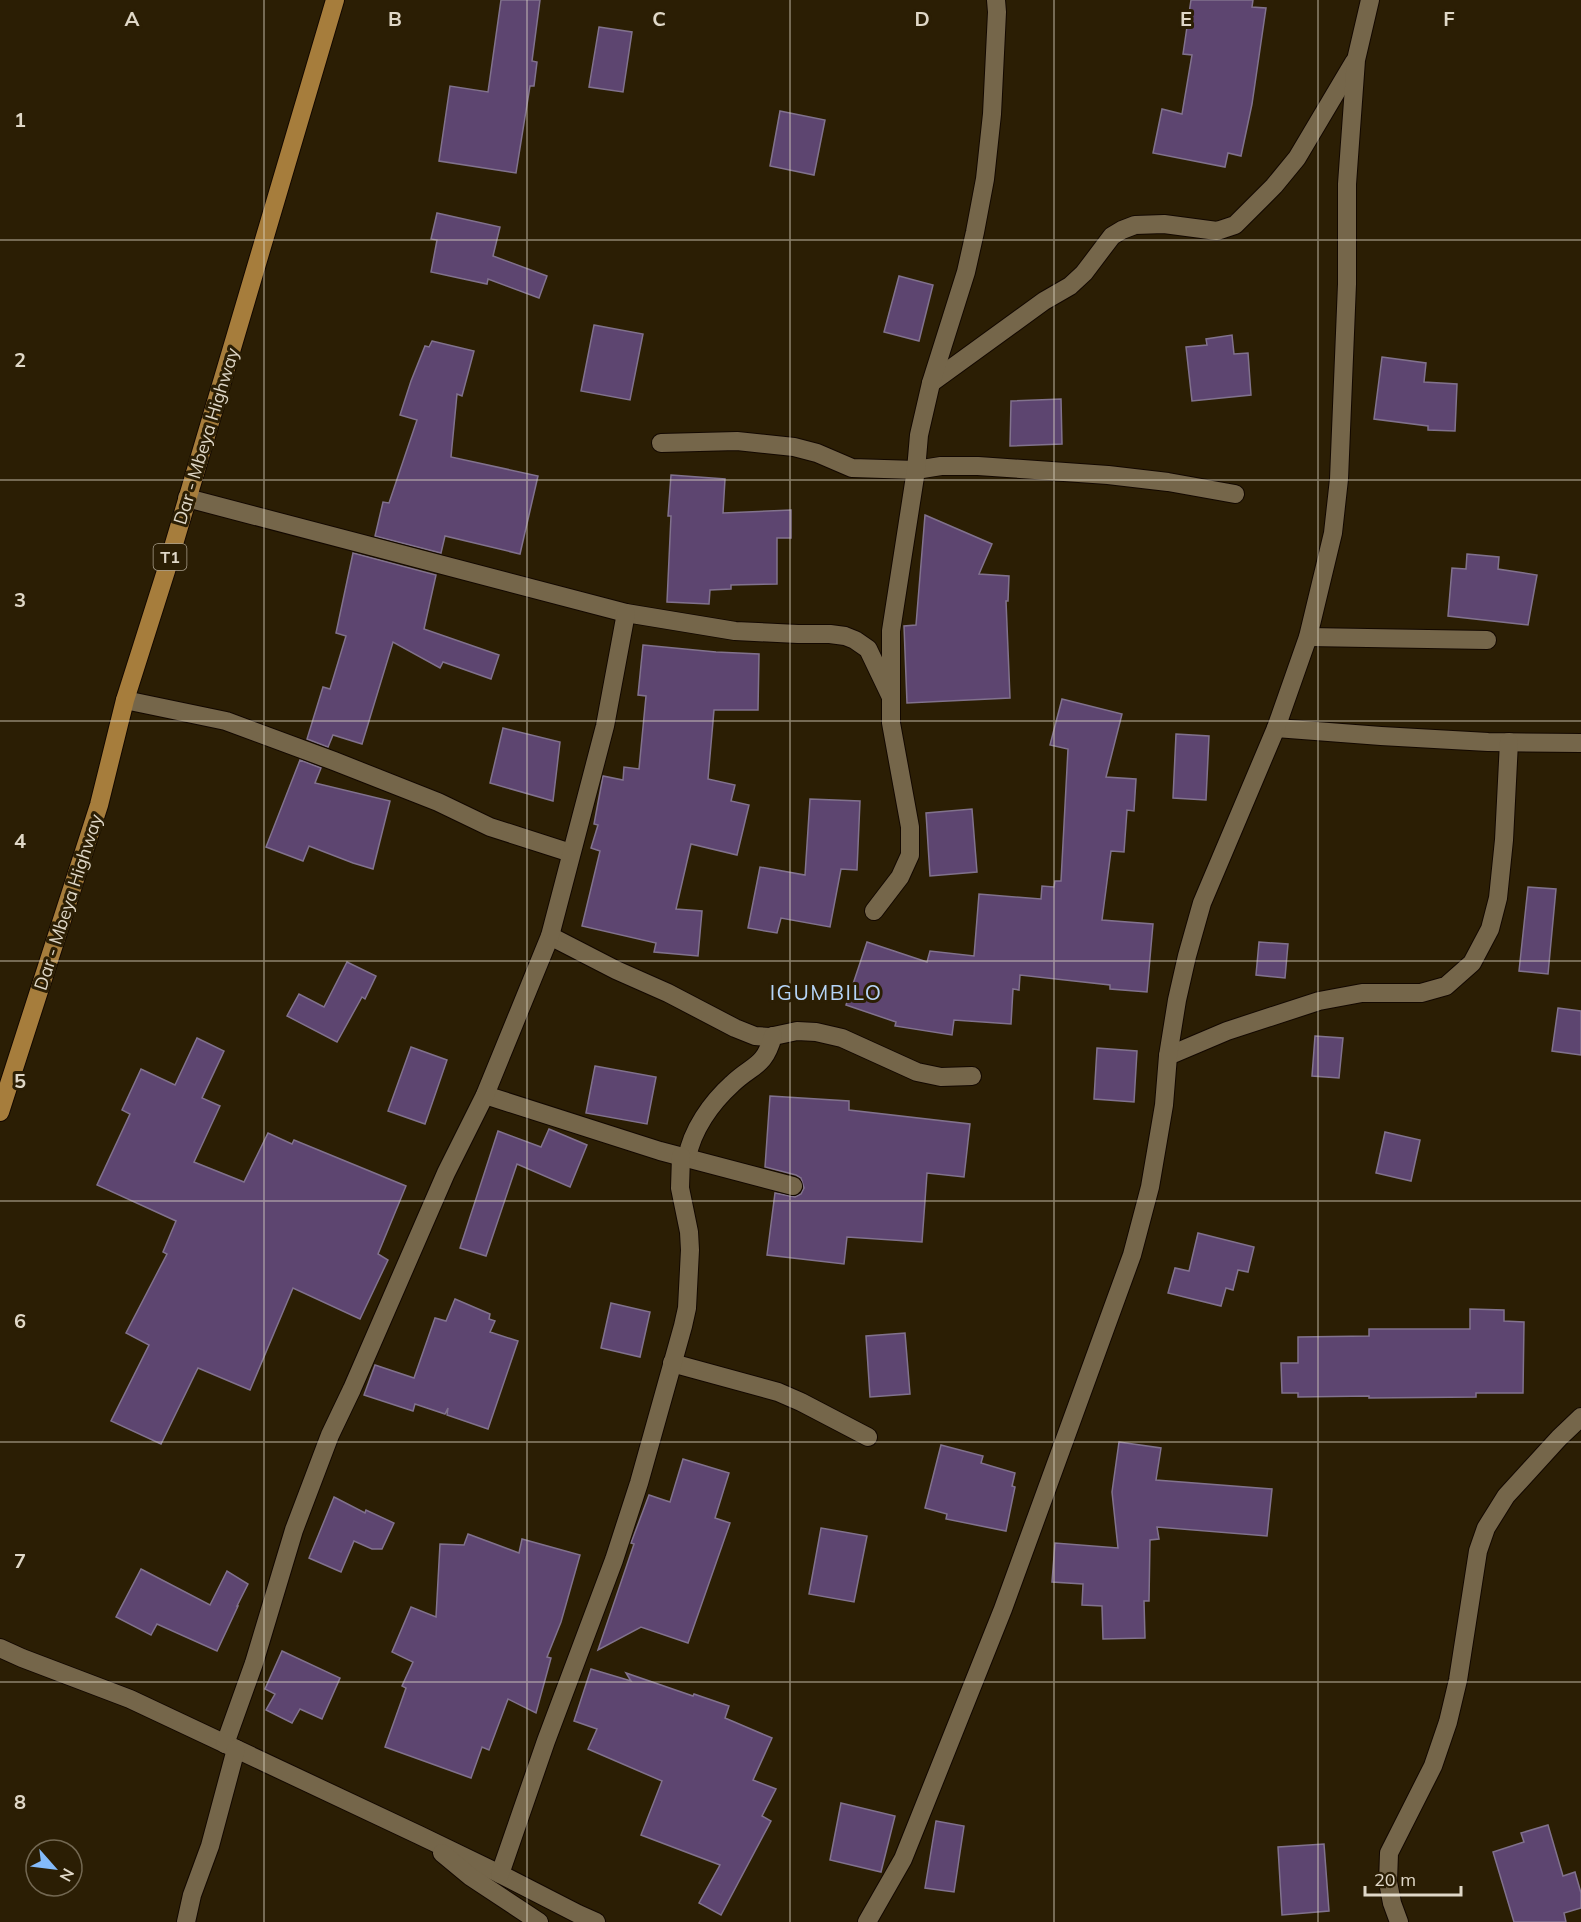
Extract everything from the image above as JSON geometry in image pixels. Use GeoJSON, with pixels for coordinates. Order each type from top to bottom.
{"type":"FeatureCollection","features":[{"type":"Feature","properties":{"kind":"highway","name":"Dar - Mbeya Highway"},"geometry":{"type":"LineString","coordinates":[[0,1112],[99,805],[125,700],[188,498],[335,0]]}},
{"type":"Feature","properties":{"kind":"street"},"geometry":{"type":"LineString","coordinates":[[874,911],[900,877],[910,855],[910,827],[891,723],[891,631],[916,470],[919,435],[931,383],[966,273],[983,189],[992,114],[996,0]]}},
{"type":"Feature","properties":{"kind":"street"},"geometry":{"type":"LineString","coordinates":[[867,1922],[903,1859],[1003,1609],[1132,1255],[1149,1187],[1164,1105],[1168,1056],[1180,989],[1202,903],[1276,728],[1308,637],[1333,533],[1339,479],[1347,295],[1347,184],[1356,60],[1370,0]]}},
{"type":"Feature","properties":{"kind":"street"},"geometry":{"type":"LineString","coordinates":[[931,383],[1044,300],[1070,286],[1084,273],[1112,236],[1122,230],[1136,225],[1164,224],[1217,231],[1235,225],[1274,186],[1297,158],[1356,60]]}},
{"type":"Feature","properties":{"kind":"street"},"geometry":{"type":"LineString","coordinates":[[661,444],[702,441],[746,442],[805,450],[852,468],[916,470],[941,466],[978,466],[1168,482],[1235,494]]}},
{"type":"Feature","properties":{"kind":"street"},"geometry":{"type":"LineString","coordinates":[[188,498],[626,613],[735,631],[845,636],[868,649],[891,697]]}},
{"type":"Feature","properties":{"kind":"street"},"geometry":{"type":"LineString","coordinates":[[186,1922],[192,1895],[213,1837],[230,1746],[305,1499],[330,1435],[446,1173],[485,1095],[550,936],[605,726],[626,613]]}},
{"type":"Feature","properties":{"kind":"street"},"geometry":{"type":"LineString","coordinates":[[1308,637],[1487,640]]}},
{"type":"Feature","properties":{"kind":"street"},"geometry":{"type":"LineString","coordinates":[[125,700],[226,721],[438,802],[490,827],[571,853]]}},
{"type":"Feature","properties":{"kind":"street"},"geometry":{"type":"LineString","coordinates":[[1276,728],[1509,742],[1581,742]]}},
{"type":"Feature","properties":{"kind":"street"},"geometry":{"type":"LineString","coordinates":[[1168,1056],[1227,1031],[1319,1001],[1362,993],[1421,993],[1446,986],[1472,963],[1490,929],[1498,898],[1504,840],[1509,742]]}},
{"type":"Feature","properties":{"kind":"street"},"geometry":{"type":"LineString","coordinates":[[550,936],[755,1036],[773,1036],[797,1031],[816,1032],[842,1038],[917,1072],[941,1077],[972,1076]]}},
{"type":"Feature","properties":{"kind":"street"},"geometry":{"type":"LineString","coordinates":[[500,1874],[546,1741],[614,1560],[639,1483],[687,1308],[689,1232],[680,1188],[684,1157],[695,1131],[723,1092],[765,1058],[773,1036]]}},
{"type":"Feature","properties":{"kind":"street"},"geometry":{"type":"LineString","coordinates":[[485,1095],[684,1157],[793,1186]]}},
{"type":"Feature","properties":{"kind":"street"},"geometry":{"type":"LineString","coordinates":[[672,1363],[778,1392],[868,1437]]}},
{"type":"Feature","properties":{"kind":"street"},"geometry":{"type":"LineString","coordinates":[[1399,1922],[1388,1882],[1389,1853],[1433,1766],[1448,1722],[1479,1551],[1486,1528],[1506,1496],[1581,1417]]}},
{"type":"Feature","properties":{"kind":"street"},"geometry":{"type":"LineString","coordinates":[[0,1648],[130,1699],[419,1834],[596,1922]]}},
{"type":"Feature","properties":{"kind":"street"},"geometry":{"type":"LineString","coordinates":[[419,1834],[471,1877],[539,1922]]}},
{"type":"Feature","properties":{"kind":"building"},"geometry":{"type":"Polygon","coordinates":[[[501,0],[540,0],[532,61],[537,62],[534,86],[530,86],[516,173],[439,161],[450,86],[488,92],[501,0]]]}},
{"type":"Feature","properties":{"kind":"building"},"geometry":{"type":"Polygon","coordinates":[[[1191,0],[1253,0],[1252,7],[1266,8],[1252,104],[1241,156],[1228,153],[1225,167],[1153,153],[1162,109],[1182,114],[1192,55],[1183,54],[1191,0]]]}},
{"type":"Feature","properties":{"kind":"building"},"geometry":{"type":"Polygon","coordinates":[[[599,27],[632,32],[623,92],[589,87],[599,27]]]}},
{"type":"Feature","properties":{"kind":"building"},"geometry":{"type":"Polygon","coordinates":[[[780,111],[825,120],[814,175],[770,166],[780,111]]]}},
{"type":"Feature","properties":{"kind":"building"},"geometry":{"type":"Polygon","coordinates":[[[437,213],[500,227],[493,256],[547,276],[539,298],[488,279],[487,284],[431,272],[437,240],[431,239],[437,213]]]}},
{"type":"Feature","properties":{"kind":"building"},"geometry":{"type":"Polygon","coordinates":[[[899,276],[933,285],[919,341],[884,332],[899,276]]]}},
{"type":"Feature","properties":{"kind":"building"},"geometry":{"type":"Polygon","coordinates":[[[594,325],[643,334],[630,400],[581,391],[594,325]]]}},
{"type":"Feature","properties":{"kind":"building"},"geometry":{"type":"Polygon","coordinates":[[[1232,335],[1234,354],[1248,353],[1251,395],[1192,401],[1186,347],[1207,345],[1206,339],[1232,335]]]}},
{"type":"Feature","properties":{"kind":"building"},"geometry":{"type":"Polygon","coordinates":[[[432,341],[474,351],[462,396],[457,394],[451,457],[538,476],[520,554],[445,536],[441,553],[375,536],[383,502],[389,503],[417,420],[400,415],[425,346],[429,347],[432,341]]]}},
{"type":"Feature","properties":{"kind":"building"},"geometry":{"type":"Polygon","coordinates":[[[1382,357],[1426,363],[1424,382],[1457,384],[1455,431],[1428,430],[1428,426],[1374,419],[1382,357]]]}},
{"type":"Feature","properties":{"kind":"building"},"geometry":{"type":"Polygon","coordinates":[[[1061,399],[1062,444],[1010,446],[1011,401],[1061,399]]]}},
{"type":"Feature","properties":{"kind":"building"},"geometry":{"type":"Polygon","coordinates":[[[671,475],[725,479],[723,513],[791,510],[791,538],[777,538],[777,584],[731,585],[731,589],[710,590],[709,604],[667,602],[671,475]]]}},
{"type":"Feature","properties":{"kind":"building"},"geometry":{"type":"Polygon","coordinates":[[[925,515],[992,544],[979,574],[1009,576],[1008,601],[1006,601],[1010,698],[907,703],[904,626],[916,625],[925,515]]]}},
{"type":"Feature","properties":{"kind":"building"},"geometry":{"type":"Polygon","coordinates":[[[353,553],[436,575],[424,629],[499,655],[491,679],[443,662],[440,668],[393,642],[362,744],[333,735],[328,747],[307,739],[323,687],[330,689],[346,636],[336,633],[353,553]]]}},
{"type":"Feature","properties":{"kind":"building"},"geometry":{"type":"Polygon","coordinates":[[[1467,554],[1499,557],[1498,569],[1537,575],[1528,625],[1448,616],[1452,568],[1466,569],[1467,554]]]}},
{"type":"Feature","properties":{"kind":"building"},"geometry":{"type":"Polygon","coordinates":[[[643,645],[759,654],[758,710],[714,710],[708,779],[735,785],[731,801],[749,805],[737,855],[691,844],[676,909],[702,911],[698,956],[654,952],[656,943],[582,926],[600,851],[591,848],[598,825],[594,824],[603,776],[623,780],[624,767],[639,769],[646,696],[638,695],[643,645]]]}},
{"type":"Feature","properties":{"kind":"building"},"geometry":{"type":"Polygon","coordinates":[[[1062,699],[1122,714],[1106,777],[1136,779],[1134,811],[1127,810],[1124,852],[1111,851],[1102,920],[1153,924],[1147,992],[1110,989],[1110,985],[1020,975],[1019,990],[1013,989],[1011,1024],[954,1020],[952,1035],[895,1026],[896,1022],[846,1005],[867,942],[927,962],[930,951],[974,956],[979,894],[1041,899],[1042,886],[1054,887],[1055,881],[1061,881],[1068,749],[1050,745],[1062,699]]]}},
{"type":"Feature","properties":{"kind":"building"},"geometry":{"type":"Polygon","coordinates":[[[503,728],[560,742],[553,801],[490,783],[503,728]]]}},
{"type":"Feature","properties":{"kind":"building"},"geometry":{"type":"Polygon","coordinates":[[[1176,734],[1209,736],[1206,800],[1173,798],[1176,734]]]}},
{"type":"Feature","properties":{"kind":"building"},"geometry":{"type":"Polygon","coordinates":[[[300,760],[321,768],[315,783],[390,801],[373,869],[309,846],[303,861],[266,847],[300,760]]]}},
{"type":"Feature","properties":{"kind":"building"},"geometry":{"type":"Polygon","coordinates":[[[810,799],[860,801],[857,870],[841,869],[830,927],[781,918],[777,933],[748,928],[760,867],[805,875],[810,799]]]}},
{"type":"Feature","properties":{"kind":"building"},"geometry":{"type":"Polygon","coordinates":[[[972,809],[977,872],[930,876],[926,813],[972,809]]]}},
{"type":"Feature","properties":{"kind":"building"},"geometry":{"type":"Polygon","coordinates":[[[1528,887],[1556,889],[1548,974],[1519,971],[1528,887]]]}},
{"type":"Feature","properties":{"kind":"building"},"geometry":{"type":"Polygon","coordinates":[[[1259,942],[1288,944],[1285,978],[1256,975],[1259,942]]]}},
{"type":"Feature","properties":{"kind":"building"},"geometry":{"type":"Polygon","coordinates":[[[347,962],[376,976],[365,999],[362,997],[337,1042],[287,1016],[299,994],[324,1007],[347,962]]]}},
{"type":"Feature","properties":{"kind":"building"},"geometry":{"type":"Polygon","coordinates":[[[1558,1008],[1581,1011],[1581,1055],[1552,1051],[1558,1008]]]}},
{"type":"Feature","properties":{"kind":"building"},"geometry":{"type":"Polygon","coordinates":[[[1315,1036],[1343,1038],[1339,1078],[1312,1076],[1315,1036]]]}},
{"type":"Feature","properties":{"kind":"building"},"geometry":{"type":"Polygon","coordinates":[[[197,1038],[224,1051],[202,1098],[220,1106],[194,1162],[244,1182],[268,1133],[292,1144],[294,1140],[406,1186],[378,1254],[388,1260],[360,1319],[293,1288],[250,1390],[198,1368],[161,1444],[111,1421],[149,1345],[126,1333],[167,1254],[163,1252],[176,1221],[97,1185],[130,1114],[122,1110],[141,1069],[175,1085],[197,1038]]]}},
{"type":"Feature","properties":{"kind":"building"},"geometry":{"type":"Polygon","coordinates":[[[411,1047],[447,1060],[425,1124],[388,1111],[411,1047]]]}},
{"type":"Feature","properties":{"kind":"building"},"geometry":{"type":"Polygon","coordinates":[[[1097,1048],[1137,1051],[1134,1102],[1094,1099],[1097,1048]]]}},
{"type":"Feature","properties":{"kind":"building"},"geometry":{"type":"Polygon","coordinates":[[[595,1066],[656,1077],[647,1124],[586,1113],[595,1066]]]}},
{"type":"Feature","properties":{"kind":"building"},"geometry":{"type":"Polygon","coordinates":[[[770,1096],[849,1101],[849,1110],[970,1124],[964,1177],[927,1173],[922,1242],[847,1237],[844,1264],[767,1255],[775,1193],[795,1197],[801,1194],[804,1188],[801,1178],[796,1175],[765,1167],[770,1096]]]}},
{"type":"Feature","properties":{"kind":"building"},"geometry":{"type":"Polygon","coordinates":[[[549,1129],[587,1145],[570,1187],[517,1164],[486,1256],[460,1248],[498,1131],[541,1147],[549,1129]]]}},
{"type":"Feature","properties":{"kind":"building"},"geometry":{"type":"Polygon","coordinates":[[[1385,1132],[1420,1140],[1411,1181],[1376,1173],[1385,1132]]]}},
{"type":"Feature","properties":{"kind":"building"},"geometry":{"type":"Polygon","coordinates":[[[1198,1233],[1254,1247],[1248,1272],[1238,1270],[1233,1290],[1226,1288],[1221,1306],[1168,1293],[1175,1268],[1189,1271],[1198,1233]]]}},
{"type":"Feature","properties":{"kind":"building"},"geometry":{"type":"Polygon","coordinates":[[[455,1299],[490,1314],[489,1319],[495,1321],[490,1332],[518,1341],[488,1429],[447,1415],[448,1408],[445,1414],[415,1404],[413,1411],[364,1395],[375,1365],[414,1378],[435,1318],[446,1321],[455,1299]]]}},
{"type":"Feature","properties":{"kind":"building"},"geometry":{"type":"Polygon","coordinates":[[[611,1303],[650,1312],[640,1357],[601,1348],[611,1303]]]}},
{"type":"Feature","properties":{"kind":"building"},"geometry":{"type":"Polygon","coordinates":[[[1470,1309],[1504,1310],[1504,1321],[1524,1322],[1523,1393],[1476,1393],[1476,1397],[1369,1398],[1369,1396],[1298,1397],[1298,1393],[1282,1393],[1281,1363],[1298,1363],[1298,1337],[1369,1336],[1369,1329],[1470,1329],[1470,1309]]]}},
{"type":"Feature","properties":{"kind":"building"},"geometry":{"type":"Polygon","coordinates":[[[905,1333],[910,1394],[870,1397],[866,1336],[905,1333]]]}},
{"type":"Feature","properties":{"kind":"building"},"geometry":{"type":"Polygon","coordinates":[[[1119,1442],[1161,1448],[1156,1480],[1272,1489],[1267,1536],[1157,1527],[1159,1539],[1150,1540],[1149,1601],[1144,1601],[1145,1638],[1103,1639],[1102,1606],[1082,1605],[1083,1584],[1052,1582],[1055,1543],[1118,1548],[1112,1492],[1119,1442]]]}},
{"type":"Feature","properties":{"kind":"building"},"geometry":{"type":"Polygon","coordinates":[[[941,1445],[983,1456],[981,1463],[1015,1473],[1012,1486],[1015,1487],[1006,1531],[946,1519],[947,1514],[925,1508],[941,1445]]]}},
{"type":"Feature","properties":{"kind":"building"},"geometry":{"type":"Polygon","coordinates":[[[683,1459],[729,1473],[715,1518],[730,1523],[688,1643],[641,1627],[598,1650],[634,1544],[631,1543],[649,1495],[670,1502],[683,1459]]]}},
{"type":"Feature","properties":{"kind":"building"},"geometry":{"type":"Polygon","coordinates":[[[334,1497],[365,1513],[366,1510],[394,1523],[382,1549],[372,1549],[354,1541],[341,1572],[309,1558],[334,1497]]]}},
{"type":"Feature","properties":{"kind":"building"},"geometry":{"type":"Polygon","coordinates":[[[821,1528],[867,1536],[854,1602],[809,1594],[821,1528]]]}},
{"type":"Feature","properties":{"kind":"building"},"geometry":{"type":"Polygon","coordinates":[[[468,1534],[519,1553],[522,1539],[580,1555],[561,1622],[547,1657],[551,1658],[536,1713],[508,1699],[489,1750],[482,1747],[471,1778],[385,1747],[406,1688],[402,1686],[413,1662],[392,1652],[411,1607],[436,1617],[440,1544],[464,1545],[468,1534]]]}},
{"type":"Feature","properties":{"kind":"building"},"geometry":{"type":"Polygon","coordinates":[[[141,1569],[210,1605],[227,1571],[248,1584],[217,1651],[157,1624],[151,1635],[116,1617],[141,1569]]]}},
{"type":"Feature","properties":{"kind":"building"},"geometry":{"type":"Polygon","coordinates":[[[282,1651],[340,1678],[322,1719],[300,1709],[292,1723],[266,1710],[275,1694],[265,1689],[282,1651]]]}},
{"type":"Feature","properties":{"kind":"building"},"geometry":{"type":"Polygon","coordinates":[[[591,1669],[631,1681],[626,1673],[729,1706],[725,1718],[772,1738],[753,1780],[776,1789],[762,1816],[771,1821],[721,1915],[699,1903],[720,1865],[641,1835],[662,1781],[588,1749],[597,1729],[574,1721],[591,1669]]]}},
{"type":"Feature","properties":{"kind":"building"},"geometry":{"type":"Polygon","coordinates":[[[841,1803],[895,1816],[881,1872],[830,1860],[841,1803]]]}},
{"type":"Feature","properties":{"kind":"building"},"geometry":{"type":"Polygon","coordinates":[[[936,1821],[964,1826],[954,1892],[925,1888],[936,1821]]]}},
{"type":"Feature","properties":{"kind":"building"},"geometry":{"type":"Polygon","coordinates":[[[1548,1825],[1563,1876],[1575,1872],[1581,1893],[1581,1908],[1564,1913],[1566,1922],[1514,1922],[1493,1852],[1524,1842],[1521,1833],[1548,1825]]]}},
{"type":"Feature","properties":{"kind":"building"},"geometry":{"type":"Polygon","coordinates":[[[1324,1844],[1329,1911],[1282,1915],[1278,1847],[1324,1844]]]}},
{"type":"Feature","properties":{"kind":"district","name":"IGUMBILO"},"geometry":{"type":"Point","coordinates":[826,992]}}]}
